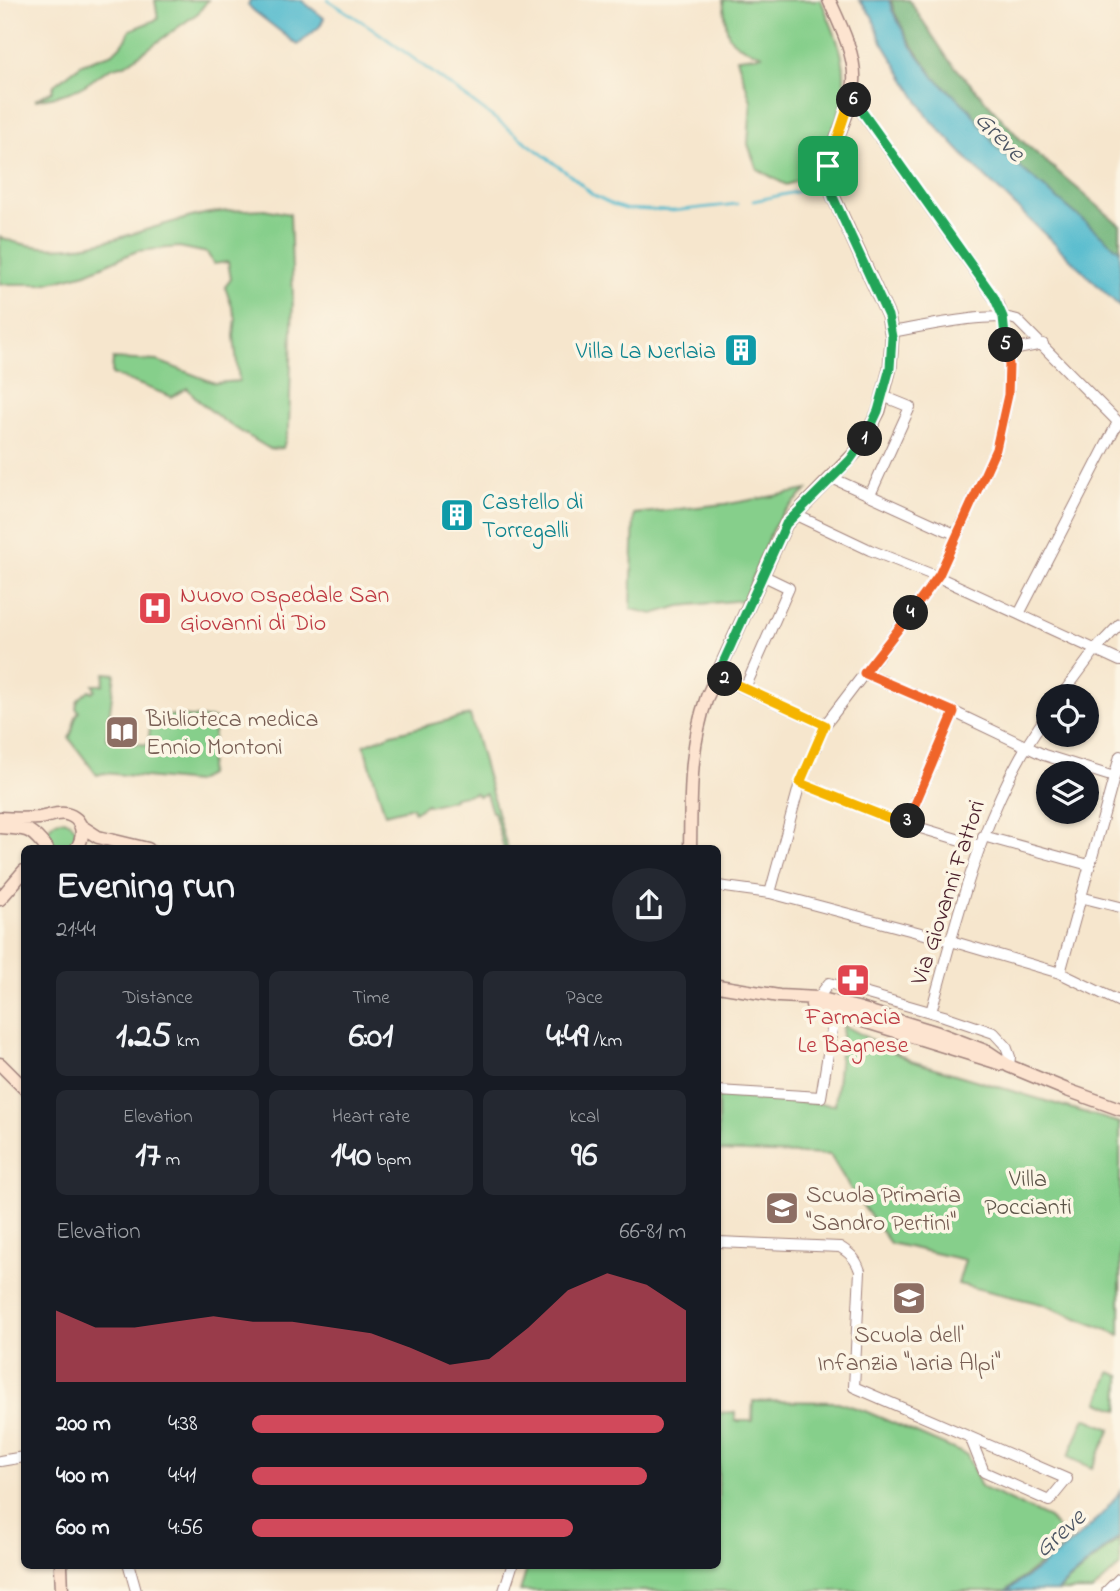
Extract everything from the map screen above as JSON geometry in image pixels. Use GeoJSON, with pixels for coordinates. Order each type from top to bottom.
{"type":"FeatureCollection","features":[{"type":"Feature","properties":{"kind":"main road"},"geometry":{"type":"LineString","coordinates":[[690,845],[692,754],[700,718],[717,676],[779,536],[794,514],[850,460],[865,439],[883,396],[892,358],[888,316],[833,197],[828,180],[829,160],[851,97],[854,77],[852,64],[829,0]]}},
{"type":"Feature","properties":{"kind":"main road"},"geometry":{"type":"LineString","coordinates":[[0,818],[37,818],[61,813],[69,815],[76,819],[81,827],[82,837],[78,845]]}},
{"type":"Feature","properties":{"kind":"main road"},"geometry":{"type":"LineString","coordinates":[[45,845],[41,829],[45,821],[52,816]]}},
{"type":"Feature","properties":{"kind":"main road"},"geometry":{"type":"LineString","coordinates":[[0,827],[24,828],[38,836],[44,845]]}},
{"type":"Feature","properties":{"kind":"main road"},"geometry":{"type":"LineString","coordinates":[[81,827],[98,837],[131,845]]}},
{"type":"Feature","properties":{"kind":"main road"},"geometry":{"type":"LineString","coordinates":[[0,899],[21,874]]}},
{"type":"Feature","properties":{"kind":"main road"},"geometry":{"type":"LineString","coordinates":[[721,986],[779,996],[841,1013],[939,1033],[988,1052],[1009,1066],[1120,1109]]}},
{"type":"Feature","properties":{"kind":"main road"},"geometry":{"type":"LineString","coordinates":[[779,996],[818,998],[874,1019]]}},
{"type":"Feature","properties":{"kind":"main road"},"geometry":{"type":"LineString","coordinates":[[0,1064],[21,1085]]}},
{"type":"Feature","properties":{"kind":"main road"},"geometry":{"type":"LineString","coordinates":[[61,1569],[62,1591]]}},
{"type":"Feature","properties":{"kind":"street"},"geometry":{"type":"LineString","coordinates":[[770,893],[800,783],[825,725],[938,577],[996,449],[1008,395],[1007,351],[999,304],[851,97]]}},
{"type":"Feature","properties":{"kind":"street"},"geometry":{"type":"LineString","coordinates":[[891,332],[957,320],[1013,318],[1022,323],[1119,423],[1019,614]]}},
{"type":"Feature","properties":{"kind":"street"},"geometry":{"type":"LineString","coordinates":[[1007,351],[1043,344]]}},
{"type":"Feature","properties":{"kind":"street"},"geometry":{"type":"LineString","coordinates":[[870,495],[910,407],[883,396]]}},
{"type":"Feature","properties":{"kind":"street"},"geometry":{"type":"LineString","coordinates":[[832,478],[957,535]]}},
{"type":"Feature","properties":{"kind":"street"},"geometry":{"type":"LineString","coordinates":[[794,514],[1120,661]]}},
{"type":"Feature","properties":{"kind":"street"},"geometry":{"type":"LineString","coordinates":[[745,688],[789,589],[762,575]]}},
{"type":"Feature","properties":{"kind":"street"},"geometry":{"type":"LineString","coordinates":[[1070,684],[1096,649],[1120,624]]}},
{"type":"Feature","properties":{"kind":"street"},"geometry":{"type":"LineString","coordinates":[[864,673],[1068,764],[1114,777]]}},
{"type":"Feature","properties":{"kind":"street"},"geometry":{"type":"LineString","coordinates":[[717,676],[825,725]]}},
{"type":"Feature","properties":{"kind":"street"},"geometry":{"type":"LineString","coordinates":[[906,824],[954,712]]}},
{"type":"Feature","properties":{"kind":"street","name":"Via Giovanni Fattori"},"geometry":{"type":"LineString","coordinates":[[931,1012],[981,841],[1025,745],[1036,730]]}},
{"type":"Feature","properties":{"kind":"street"},"geometry":{"type":"LineString","coordinates":[[1060,973],[1120,757]]}},
{"type":"Feature","properties":{"kind":"street"},"geometry":{"type":"LineString","coordinates":[[800,783],[906,824],[1089,865]]}},
{"type":"Feature","properties":{"kind":"street"},"geometry":{"type":"LineString","coordinates":[[721,886],[770,893],[951,941],[1060,973],[1120,1002]]}},
{"type":"Feature","properties":{"kind":"street"},"geometry":{"type":"LineString","coordinates":[[1080,897],[1120,907]]}},
{"type":"Feature","properties":{"kind":"street"},"geometry":{"type":"LineString","coordinates":[[818,998],[829,984],[931,1012],[997,1035],[1009,1051],[1009,1066]]}},
{"type":"Feature","properties":{"kind":"street"},"geometry":{"type":"LineString","coordinates":[[874,1019],[878,998]]}},
{"type":"Feature","properties":{"kind":"street"},"geometry":{"type":"LineString","coordinates":[[721,1091],[821,1097],[833,1023],[841,1013]]}},
{"type":"Feature","properties":{"kind":"street"},"geometry":{"type":"LineString","coordinates":[[721,1242],[840,1247],[854,1256],[860,1271],[855,1387],[1067,1479],[1049,1501],[984,1472],[970,1437]]}},
{"type":"Feature","properties":{"kind":"street"},"geometry":{"type":"LineString","coordinates":[[0,1461],[21,1458]]}},
{"type":"Feature","properties":{"kind":"street"},"geometry":{"type":"LineString","coordinates":[[130,1569],[136,1591]]}},
{"type":"Feature","properties":{"kind":"street"},"geometry":{"type":"LineString","coordinates":[[504,1591],[511,1569]]}},
{"type":"Feature","properties":{"kind":"street"},"geometry":{"type":"LineString","coordinates":[[1107,1591],[1120,1578]]}},
{"type":"Feature","properties":{"kind":"green space"},"geometry":{"type":"Polygon","coordinates":[[[155,0],[208,0],[198,13],[125,65],[109,69],[73,91],[35,100],[52,91],[54,85],[82,64],[113,53],[126,40],[130,30],[158,19],[155,0]]]}},
{"type":"Feature","properties":{"kind":"green space"},"geometry":{"type":"Polygon","coordinates":[[[723,0],[821,0],[842,57],[844,86],[838,116],[819,173],[786,185],[757,169],[748,144],[751,101],[737,58],[763,55],[740,46],[730,37],[723,0]]]}},
{"type":"Feature","properties":{"kind":"green space"},"geometry":{"type":"Polygon","coordinates":[[[891,0],[909,0],[948,59],[1021,140],[1120,225],[1120,251],[998,149],[969,109],[935,78],[907,37],[891,0]]]}},
{"type":"Feature","properties":{"kind":"green space"},"geometry":{"type":"Polygon","coordinates":[[[264,209],[290,214],[293,297],[289,427],[283,448],[270,449],[225,422],[187,388],[172,397],[112,374],[113,359],[158,361],[215,383],[239,381],[234,336],[236,318],[225,287],[231,279],[228,262],[214,264],[207,253],[179,247],[137,251],[86,273],[44,284],[0,284],[0,237],[28,245],[54,248],[80,246],[210,213],[264,209]]]}},
{"type":"Feature","properties":{"kind":"green space"},"geometry":{"type":"Polygon","coordinates":[[[807,490],[783,513],[772,530],[744,600],[680,606],[653,614],[631,609],[634,514],[734,503],[807,490]]]}},
{"type":"Feature","properties":{"kind":"green space"},"geometry":{"type":"Polygon","coordinates":[[[105,673],[115,674],[106,739],[148,745],[151,719],[163,720],[163,715],[216,719],[208,775],[195,782],[104,773],[97,775],[69,738],[79,712],[76,708],[78,700],[89,690],[95,690],[93,685],[103,685],[105,673]]]}},
{"type":"Feature","properties":{"kind":"green space"},"geometry":{"type":"Polygon","coordinates":[[[470,715],[507,845],[503,845],[486,794],[454,797],[429,806],[427,804],[414,812],[412,807],[385,814],[364,745],[392,734],[470,715]]]}},
{"type":"Feature","properties":{"kind":"green space"},"geometry":{"type":"Polygon","coordinates":[[[57,821],[67,821],[75,829],[75,839],[70,845],[54,845],[49,839],[49,829],[57,821]]]}},
{"type":"Feature","properties":{"kind":"green space","name":"Villa Poccianti"},"geometry":{"type":"Polygon","coordinates":[[[843,1025],[911,1061],[1120,1123],[1120,1335],[1042,1304],[958,1284],[965,1260],[890,1243],[830,1155],[721,1151],[721,1095],[835,1105],[843,1025]]]}},
{"type":"Feature","properties":{"kind":"green space"},"geometry":{"type":"Polygon","coordinates":[[[1110,1372],[1120,1376],[1119,1410],[1099,1402],[1110,1372]]]}},
{"type":"Feature","properties":{"kind":"green space"},"geometry":{"type":"Polygon","coordinates":[[[753,1401],[838,1402],[865,1411],[967,1455],[981,1487],[1049,1518],[1069,1541],[1006,1591],[520,1591],[527,1569],[721,1569],[721,1413],[735,1412],[735,1421],[752,1421],[753,1401]]]}},
{"type":"Feature","properties":{"kind":"green space"},"geometry":{"type":"Polygon","coordinates":[[[1085,1418],[1111,1429],[1092,1468],[1068,1457],[1085,1418]]]}},
{"type":"Feature","properties":{"kind":"green space"},"geometry":{"type":"Polygon","coordinates":[[[1120,1538],[1120,1566],[1093,1591],[1057,1591],[1120,1538]]]}},
{"type":"Feature","properties":{"kind":"water"},"geometry":{"type":"Polygon","coordinates":[[[250,0],[301,0],[324,18],[320,26],[298,45],[254,11],[248,5],[250,0]]]}},
{"type":"Feature","properties":{"kind":"water"},"geometry":{"type":"Polygon","coordinates":[[[859,0],[889,0],[910,44],[935,78],[969,109],[998,149],[1120,251],[1120,307],[972,164],[928,117],[881,40],[872,16],[859,0]]]}},
{"type":"Feature","properties":{"kind":"water"},"geometry":{"type":"Polygon","coordinates":[[[1120,1491],[1120,1536],[1056,1591],[1007,1591],[1083,1533],[1120,1491]]]}},
{"type":"Feature","properties":{"kind":"waterway"},"geometry":{"type":"LineString","coordinates":[[328,0],[372,28],[474,103],[593,195],[613,205],[625,209],[673,211],[737,204]]}},
{"type":"Feature","properties":{"kind":"waterway"},"geometry":{"type":"LineString","coordinates":[[753,201],[810,189]]}},
{"type":"Feature","properties":{"kind":"place","name":"Villa La Nerlaia"},"geometry":{"type":"Point","coordinates":[741,350]}},
{"type":"Feature","properties":{"kind":"place","name":"Castello di Torregalli"},"geometry":{"type":"Point","coordinates":[457,515]}},
{"type":"Feature","properties":{"kind":"place","name":"Nuovo Ospedale San Giovanni di Dio"},"geometry":{"type":"Point","coordinates":[155,608]}},
{"type":"Feature","properties":{"kind":"place","name":"Biblioteca medica Ennio Montoni"},"geometry":{"type":"Point","coordinates":[122,732]}},
{"type":"Feature","properties":{"kind":"place","name":"Farmacia Le Bagnese"},"geometry":{"type":"Point","coordinates":[853,980]}},
{"type":"Feature","properties":{"kind":"place","name":"Scuola Primaria \"Sandro Pertini\""},"geometry":{"type":"Point","coordinates":[782,1208]}},
{"type":"Feature","properties":{"kind":"place","name":"Scuola dell' Infanzia \"Iaria Alpi\""},"geometry":{"type":"Point","coordinates":[909,1298]}},
{"type":"Feature","properties":{"kind":"route"},"geometry":{"type":"LineString","coordinates":[[851,97],[999,304],[1009,365],[1008,395],[996,449],[938,577],[864,673],[954,712],[906,824],[800,783],[825,725],[717,676],[779,536],[790,518],[859,449],[878,411],[890,368],[892,337],[888,316],[833,197],[828,180],[828,166],[851,97]]}},
{"type":"Feature","properties":{"kind":"water label","name":"Greve"},"geometry":{"type":"Point","coordinates":[1001,135]}},
{"type":"Feature","properties":{"kind":"water label","name":"Greve"},"geometry":{"type":"Point","coordinates":[1059,1532]}}]}
